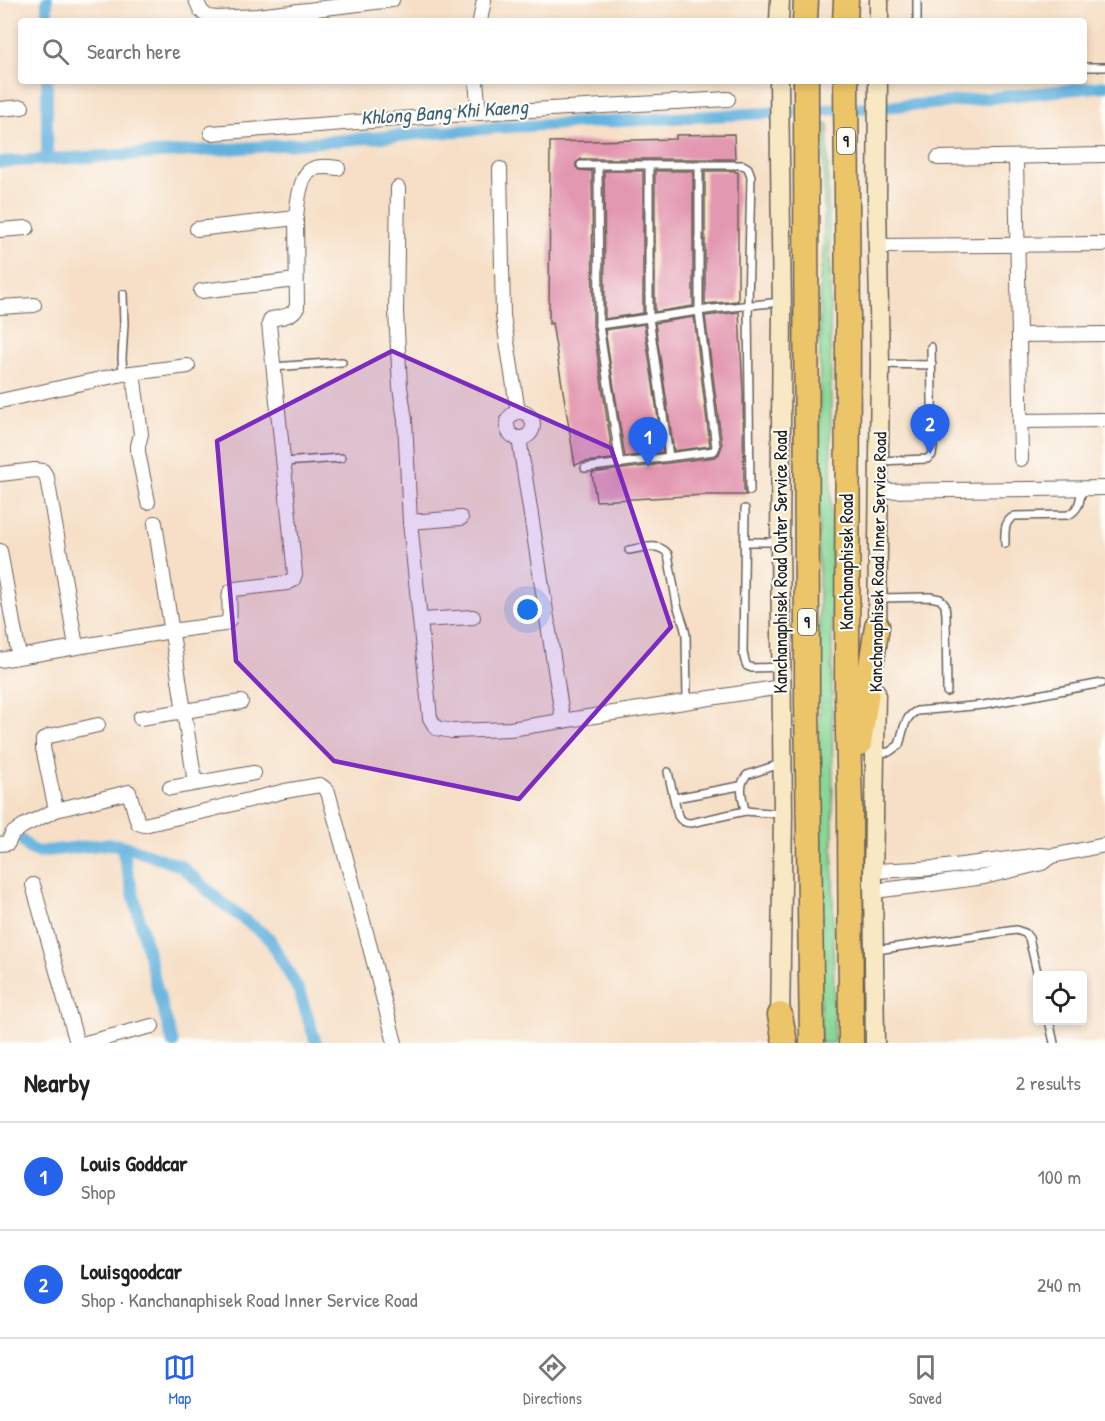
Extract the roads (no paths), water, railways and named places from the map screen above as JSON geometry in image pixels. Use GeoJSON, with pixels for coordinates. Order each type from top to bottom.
{"type":"FeatureCollection","features":[{"type":"Feature","properties":{"kind":"highway"},"geometry":{"type":"LineString","coordinates":[[806,0],[806,18]]}},
{"type":"Feature","properties":{"kind":"highway"},"geometry":{"type":"LineString","coordinates":[[845,18],[846,0]]}},
{"type":"Feature","properties":{"kind":"highway","name":"9"},"geometry":{"type":"LineString","coordinates":[[806,84],[807,702],[812,1043]]}},
{"type":"Feature","properties":{"kind":"highway","name":"Kanchanaphisek Road"},"geometry":{"type":"LineString","coordinates":[[846,84],[847,696],[851,1043]]}},
{"type":"Feature","properties":{"kind":"highway"},"geometry":{"type":"LineString","coordinates":[[850,803],[877,626]]}},
{"type":"Feature","properties":{"kind":"highway"},"geometry":{"type":"LineString","coordinates":[[780,1015],[785,1043]]}},
{"type":"Feature","properties":{"kind":"main road"},"geometry":{"type":"LineString","coordinates":[[779,18],[780,0]]}},
{"type":"Feature","properties":{"kind":"main road"},"geometry":{"type":"LineString","coordinates":[[879,0],[879,18]]}},
{"type":"Feature","properties":{"kind":"main road","name":"Kanchanaphisek Road Outer Service Road"},"geometry":{"type":"LineString","coordinates":[[779,84],[783,814],[780,1043]]}},
{"type":"Feature","properties":{"kind":"main road","name":"Kanchanaphisek Road Inner Service Road"},"geometry":{"type":"LineString","coordinates":[[875,1043],[873,871],[880,364],[877,201],[878,84]]}},
{"type":"Feature","properties":{"kind":"street"},"geometry":{"type":"LineString","coordinates":[[196,0],[201,11],[208,17],[217,18],[257,16],[392,0]]}},
{"type":"Feature","properties":{"kind":"street"},"geometry":{"type":"LineString","coordinates":[[481,18],[484,0]]}},
{"type":"Feature","properties":{"kind":"street"},"geometry":{"type":"LineString","coordinates":[[476,84],[479,113]]}},
{"type":"Feature","properties":{"kind":"street"},"geometry":{"type":"LineString","coordinates":[[211,133],[479,113],[728,99]]}},
{"type":"Feature","properties":{"kind":"street"},"geometry":{"type":"LineString","coordinates":[[0,109],[22,107]]}},
{"type":"Feature","properties":{"kind":"street"},"geometry":{"type":"LineString","coordinates":[[938,158],[1105,155]]}},
{"type":"Feature","properties":{"kind":"street"},"geometry":{"type":"LineString","coordinates":[[1016,157],[1021,459]]}},
{"type":"Feature","properties":{"kind":"street"},"geometry":{"type":"LineString","coordinates":[[0,660],[224,624],[229,620],[230,592],[235,589],[287,583],[293,580],[295,574],[269,324],[271,319],[287,316],[297,308],[296,218],[305,177],[310,170],[318,167],[338,168]]}},
{"type":"Feature","properties":{"kind":"street"},"geometry":{"type":"LineString","coordinates":[[500,169],[502,309],[518,412],[509,419],[508,428],[512,435],[519,438],[563,720]]}},
{"type":"Feature","properties":{"kind":"street"},"geometry":{"type":"LineString","coordinates":[[398,188],[396,312],[400,387],[405,420],[410,522],[430,718],[436,728],[452,731],[510,729],[781,687]]}},
{"type":"Feature","properties":{"kind":"street"},"geometry":{"type":"LineString","coordinates":[[197,229],[296,218]]}},
{"type":"Feature","properties":{"kind":"street"},"geometry":{"type":"LineString","coordinates":[[0,230],[27,228]]}},
{"type":"Feature","properties":{"kind":"street"},"geometry":{"type":"LineString","coordinates":[[878,246],[1105,244]]}},
{"type":"Feature","properties":{"kind":"street"},"geometry":{"type":"LineString","coordinates":[[201,291],[296,280]]}},
{"type":"Feature","properties":{"kind":"street"},"geometry":{"type":"LineString","coordinates":[[0,307],[34,305]]}},
{"type":"Feature","properties":{"kind":"street"},"geometry":{"type":"LineString","coordinates":[[1019,335],[1105,334]]}},
{"type":"Feature","properties":{"kind":"street"},"geometry":{"type":"LineString","coordinates":[[0,401],[128,374],[188,366]]}},
{"type":"Feature","properties":{"kind":"street"},"geometry":{"type":"LineString","coordinates":[[128,374],[141,434],[138,452],[148,502]]}},
{"type":"Feature","properties":{"kind":"street"},"geometry":{"type":"LineString","coordinates":[[1020,421],[1105,420]]}},
{"type":"Feature","properties":{"kind":"street"},"geometry":{"type":"LineString","coordinates":[[0,474],[35,470],[43,471],[47,478],[76,646]]}},
{"type":"Feature","properties":{"kind":"street"},"geometry":{"type":"LineString","coordinates":[[879,491],[1105,488]]}},
{"type":"Feature","properties":{"kind":"street"},"geometry":{"type":"LineString","coordinates":[[410,522],[461,518]]}},
{"type":"Feature","properties":{"kind":"street"},"geometry":{"type":"LineString","coordinates":[[155,523],[195,783]]}},
{"type":"Feature","properties":{"kind":"street"},"geometry":{"type":"LineString","coordinates":[[0,551],[19,656]]}},
{"type":"Feature","properties":{"kind":"street"},"geometry":{"type":"LineString","coordinates":[[421,620],[472,617]]}},
{"type":"Feature","properties":{"kind":"street"},"geometry":{"type":"LineString","coordinates":[[140,718],[241,702]]}},
{"type":"Feature","properties":{"kind":"street"},"geometry":{"type":"LineString","coordinates":[[56,810],[43,740],[50,736],[98,725]]}},
{"type":"Feature","properties":{"kind":"street"},"geometry":{"type":"LineString","coordinates":[[170,788],[254,773]]}},
{"type":"Feature","properties":{"kind":"street"},"geometry":{"type":"LineString","coordinates":[[0,844],[8,843],[12,834],[23,826],[56,810],[129,792],[138,823],[144,825],[285,791],[320,785],[328,792],[394,1043]]}},
{"type":"Feature","properties":{"kind":"street"},"geometry":{"type":"LineString","coordinates":[[873,871],[938,868],[1030,856],[1052,856],[1105,845]]}},
{"type":"Feature","properties":{"kind":"street"},"geometry":{"type":"LineString","coordinates":[[873,891],[984,877],[1042,863],[1052,856]]}},
{"type":"Feature","properties":{"kind":"street"},"geometry":{"type":"LineString","coordinates":[[33,885],[77,1043]]}},
{"type":"Feature","properties":{"kind":"street"},"geometry":{"type":"LineString","coordinates":[[85,1043],[152,1026]]}},
{"type":"Feature","properties":{"kind":"lane"},"geometry":{"type":"LineString","coordinates":[[917,0],[917,18]]}},
{"type":"Feature","properties":{"kind":"lane"},"geometry":{"type":"LineString","coordinates":[[1087,67],[1105,67]]}},
{"type":"Feature","properties":{"kind":"lane"},"geometry":{"type":"LineString","coordinates":[[581,165],[743,165],[748,168],[751,176],[748,305],[750,491]]}},
{"type":"Feature","properties":{"kind":"lane"},"geometry":{"type":"LineString","coordinates":[[598,165],[599,325],[620,464]]}},
{"type":"Feature","properties":{"kind":"lane"},"geometry":{"type":"LineString","coordinates":[[649,165],[649,318],[669,457]]}},
{"type":"Feature","properties":{"kind":"lane"},"geometry":{"type":"LineString","coordinates":[[585,468],[714,451],[716,447],[699,311],[699,165]]}},
{"type":"Feature","properties":{"kind":"lane"},"geometry":{"type":"LineString","coordinates":[[123,294],[122,358],[128,374]]}},
{"type":"Feature","properties":{"kind":"lane"},"geometry":{"type":"LineString","coordinates":[[599,325],[782,302]]}},
{"type":"Feature","properties":{"kind":"lane"},"geometry":{"type":"LineString","coordinates":[[879,462],[927,459],[932,455],[931,347]]}},
{"type":"Feature","properties":{"kind":"lane"},"geometry":{"type":"LineString","coordinates":[[273,367],[342,362]]}},
{"type":"Feature","properties":{"kind":"lane"},"geometry":{"type":"LineString","coordinates":[[880,364],[932,365]]}},
{"type":"Feature","properties":{"kind":"lane"},"geometry":{"type":"LineString","coordinates":[[283,462],[342,458]]}},
{"type":"Feature","properties":{"kind":"lane"},"geometry":{"type":"LineString","coordinates":[[1005,544],[1006,522],[1010,518],[1068,515],[1078,507],[1081,488]]}},
{"type":"Feature","properties":{"kind":"lane"},"geometry":{"type":"LineString","coordinates":[[745,509],[743,653],[747,666],[752,668],[781,667]]}},
{"type":"Feature","properties":{"kind":"lane"},"geometry":{"type":"LineString","coordinates":[[744,542],[780,542]]}},
{"type":"Feature","properties":{"kind":"lane"},"geometry":{"type":"LineString","coordinates":[[629,550],[655,547],[664,549],[668,554],[677,605],[686,635],[687,701]]}},
{"type":"Feature","properties":{"kind":"lane"},"geometry":{"type":"LineString","coordinates":[[877,598],[930,597],[940,599],[945,605],[947,692]]}},
{"type":"Feature","properties":{"kind":"lane"},"geometry":{"type":"LineString","coordinates":[[875,753],[889,752],[899,746],[910,714],[917,711],[984,705],[1102,683]]}},
{"type":"Feature","properties":{"kind":"lane"},"geometry":{"type":"LineString","coordinates":[[745,811],[740,786],[747,775],[782,763]]}},
{"type":"Feature","properties":{"kind":"lane"},"geometry":{"type":"LineString","coordinates":[[668,772],[678,816],[685,823],[745,811],[783,814]]}},
{"type":"Feature","properties":{"kind":"lane"},"geometry":{"type":"LineString","coordinates":[[675,798],[740,786]]}},
{"type":"Feature","properties":{"kind":"lane"},"geometry":{"type":"LineString","coordinates":[[873,950],[1016,930],[1025,933],[1029,938],[1037,971]]}},
{"type":"Feature","properties":{"kind":"lane"},"geometry":{"type":"LineString","coordinates":[[1050,1025],[1054,1043]]}},
{"type":"Feature","properties":{"kind":"waterway"},"geometry":{"type":"LineString","coordinates":[[47,0],[47,18]]}},
{"type":"Feature","properties":{"kind":"waterway"},"geometry":{"type":"LineString","coordinates":[[47,84],[47,159]]}},
{"type":"Feature","properties":{"kind":"waterway","name":"Khlong Bang Khi Kaeng"},"geometry":{"type":"LineString","coordinates":[[0,162],[230,149],[508,127],[931,104],[1105,86]]}},
{"type":"Feature","properties":{"kind":"waterway"},"geometry":{"type":"LineString","coordinates":[[23,841],[30,849],[38,852],[108,844],[121,845],[173,1043]]}},
{"type":"Feature","properties":{"kind":"waterway"},"geometry":{"type":"LineString","coordinates":[[121,845],[181,866],[221,902],[269,938],[299,991],[316,1043]]}},
{"type":"Feature","properties":{"kind":"place","name":"Louisgoodcar"},"geometry":{"type":"Point","coordinates":[930,454]}},
{"type":"Feature","properties":{"kind":"place","name":"Louis Goddcar"},"geometry":{"type":"Point","coordinates":[648,467]}}]}
